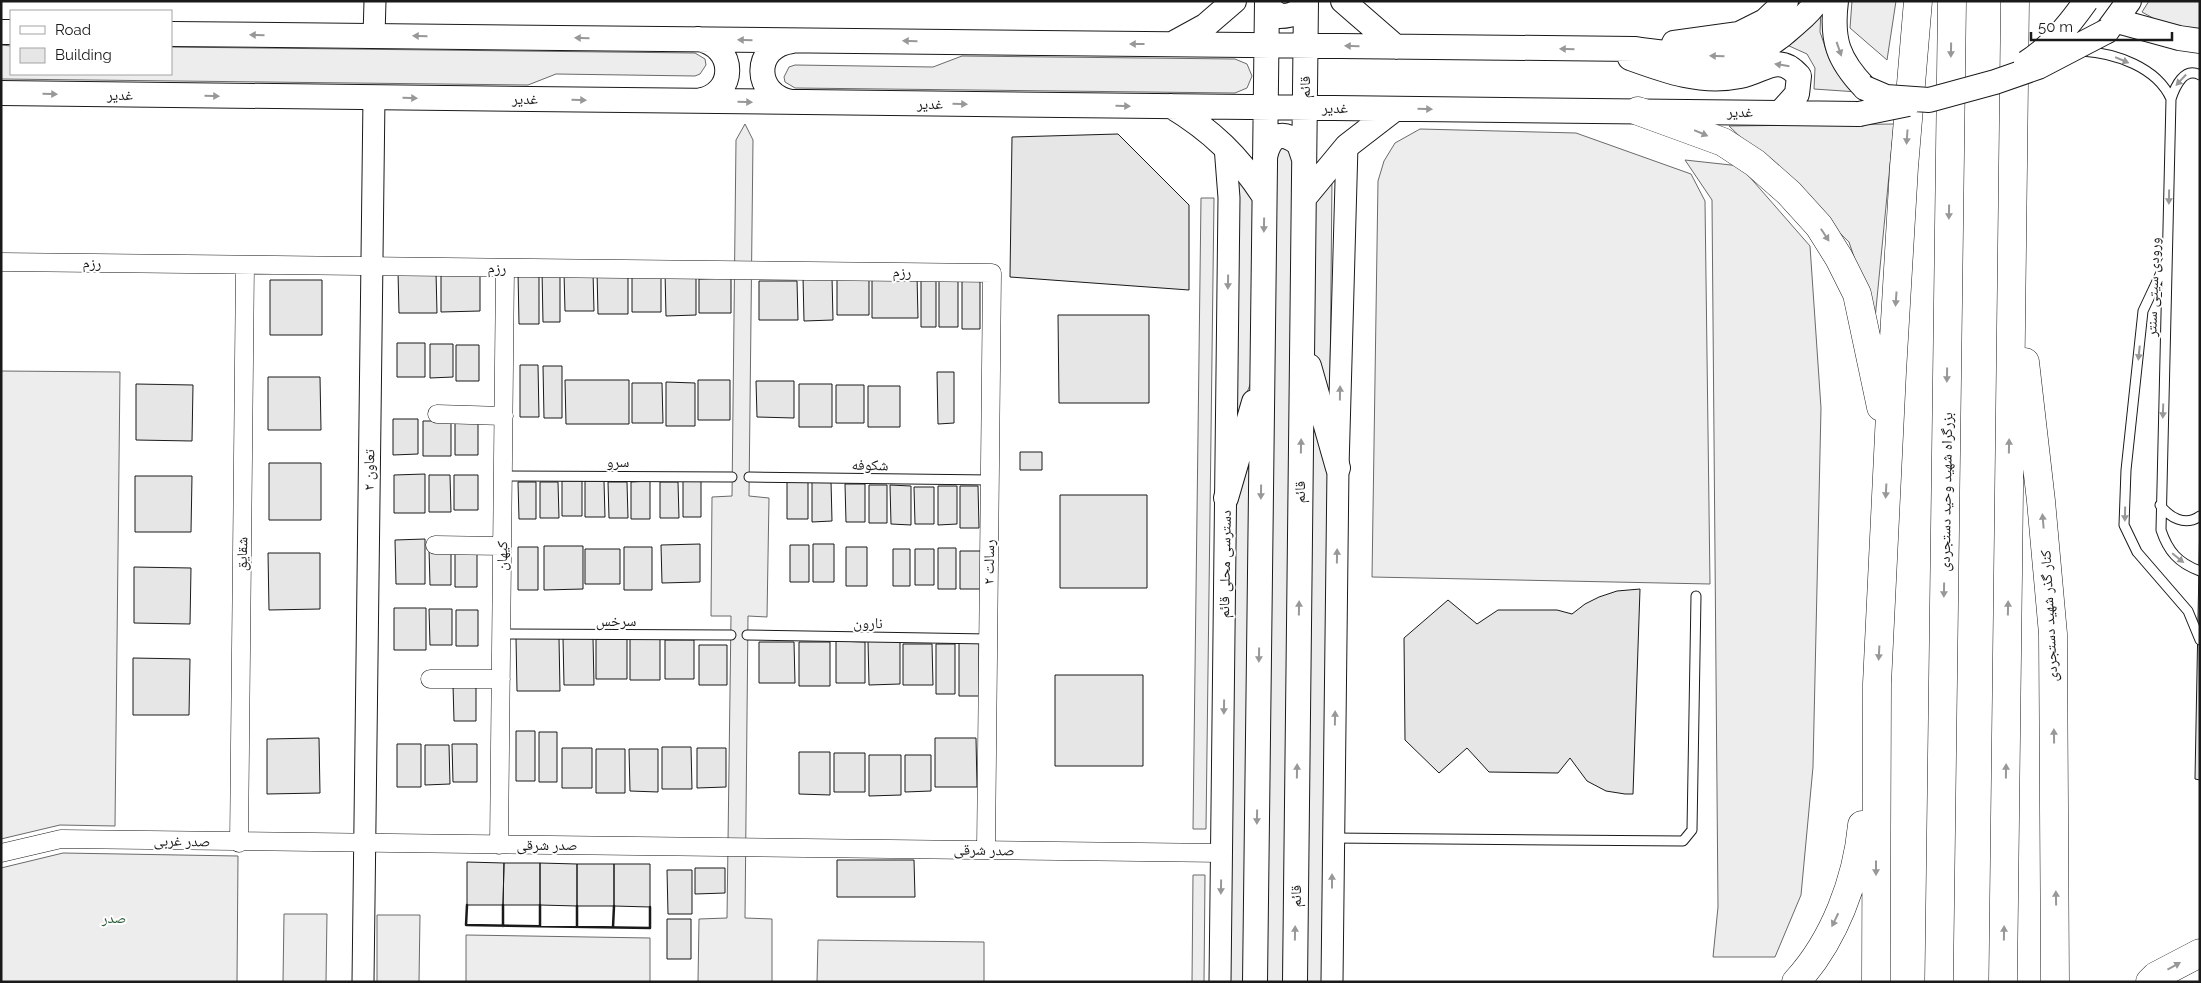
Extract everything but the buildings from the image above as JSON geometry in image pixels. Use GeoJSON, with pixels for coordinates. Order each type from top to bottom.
{"type":"FeatureCollection","features":[{"type":"Feature","properties":{"kind":"highway"},"geometry":{"type":"LineString","coordinates":[[1876,982],[1877,684],[1888,442],[1904,167],[1918,1]]}},
{"type":"Feature","properties":{"kind":"highway","name":"بزرگراه شهید وحید دستجردی"},"geometry":{"type":"LineString","coordinates":[[1939,982],[1952,1]]}},
{"type":"Feature","properties":{"kind":"highway"},"geometry":{"type":"LineString","coordinates":[[2003,982],[2015,1]]}},
{"type":"Feature","properties":{"kind":"highway"},"geometry":{"type":"LineString","coordinates":[[1638,111],[1723,142],[1755,163],[1789,194],[1819,226],[1858,294],[1888,442]]}},
{"type":"Feature","properties":{"kind":"highway","name":"کنار گذر شهید دستجردی"},"geometry":{"type":"LineString","coordinates":[[2012,252],[2040,492],[2053,634],[2056,982]]}},
{"type":"Feature","properties":{"kind":"highway"},"geometry":{"type":"LineString","coordinates":[[1796,982],[1823,944],[1844,902],[1859,855],[1877,684]]}},
{"type":"Feature","properties":{"kind":"highway"},"geometry":{"type":"LineString","coordinates":[[2150,982],[2156,976],[2200,953]]}},
{"type":"Feature","properties":{"kind":"main road"},"geometry":{"type":"LineString","coordinates":[[1267,1],[1271,10],[1280,16],[1295,14],[1301,9],[1305,1]]}},
{"type":"Feature","properties":{"kind":"main road"},"geometry":{"type":"LineString","coordinates":[[1255,982],[1267,1]]}},
{"type":"Feature","properties":{"kind":"main road","name":"قائم"},"geometry":{"type":"LineString","coordinates":[[1295,982],[1305,1]]}},
{"type":"Feature","properties":{"kind":"main road"},"geometry":{"type":"LineString","coordinates":[[1634,49],[1738,34],[1765,21],[1786,1]]}},
{"type":"Feature","properties":{"kind":"main road"},"geometry":{"type":"LineString","coordinates":[[172,34],[1266,44],[1634,49],[1680,55],[1747,54],[1768,45],[1785,33],[1817,1]]}},
{"type":"Feature","properties":{"kind":"main road"},"geometry":{"type":"LineString","coordinates":[[1836,1],[1834,16],[1836,46],[1847,70],[1865,88],[1886,97],[1929,100]]}},
{"type":"Feature","properties":{"kind":"main road"},"geometry":{"type":"LineString","coordinates":[[1995,82],[2038,55],[2066,28],[2086,1]]}},
{"type":"Feature","properties":{"kind":"main road"},"geometry":{"type":"LineString","coordinates":[[1995,82],[2038,68],[2075,50],[2112,26],[2129,1]]}},
{"type":"Feature","properties":{"kind":"main road"},"geometry":{"type":"LineString","coordinates":[[1172,44],[1205,26],[1230,3]]}},
{"type":"Feature","properties":{"kind":"main road"},"geometry":{"type":"LineString","coordinates":[[1347,4],[1396,47]]}},
{"type":"Feature","properties":{"kind":"main road"},"geometry":{"type":"LineString","coordinates":[[2112,26],[2200,41]]}},
{"type":"Feature","properties":{"kind":"main road"},"geometry":{"type":"LineString","coordinates":[[696,101],[715,95],[726,80],[728,70],[726,61],[715,45],[697,39]]}},
{"type":"Feature","properties":{"kind":"main road"},"geometry":{"type":"LineString","coordinates":[[793,40],[775,46],[768,53],[762,71],[768,89],[783,100],[793,102]]}},
{"type":"Feature","properties":{"kind":"main road"},"geometry":{"type":"LineString","coordinates":[[1607,49],[1677,75],[1717,78],[1740,76],[1776,63],[1792,67],[1800,76],[1797,94],[1780,113]]}},
{"type":"Feature","properties":{"kind":"main road","name":"غدیر"},"geometry":{"type":"LineString","coordinates":[[1,93],[1859,114],[1929,100],[1995,82]]}},
{"type":"Feature","properties":{"kind":"main road"},"geometry":{"type":"LineString","coordinates":[[1171,106],[1202,125],[1225,146],[1247,170],[1264,196]]}},
{"type":"Feature","properties":{"kind":"main road"},"geometry":{"type":"LineString","coordinates":[[1304,198],[1347,146],[1395,109]]}},
{"type":"Feature","properties":{"kind":"main road"},"geometry":{"type":"LineString","coordinates":[[1265,157],[1268,142],[1273,138],[1286,137],[1299,144],[1304,158]]}},
{"type":"Feature","properties":{"kind":"main road"},"geometry":{"type":"LineString","coordinates":[[1302,342],[1338,468]]}},
{"type":"Feature","properties":{"kind":"main road"},"geometry":{"type":"LineString","coordinates":[[1226,498],[1262,372]]}},
{"type":"Feature","properties":{"kind":"street"},"geometry":{"type":"LineString","coordinates":[[374,36],[375,1]]}},
{"type":"Feature","properties":{"kind":"street","name":"تعاون ۲"},"geometry":{"type":"LineString","coordinates":[[363,982],[374,97]]}},
{"type":"Feature","properties":{"kind":"street","name":"دسترسی محلی قائم"},"geometry":{"type":"LineString","coordinates":[[1220,982],[1230,198],[1225,146]]}},
{"type":"Feature","properties":{"kind":"street"},"geometry":{"type":"LineString","coordinates":[[1332,982],[1332,838],[1338,468],[1347,146]]}},
{"type":"Feature","properties":{"kind":"street","name":"رزم"},"geometry":{"type":"LineString","coordinates":[[1,262],[992,273]]}},
{"type":"Feature","properties":{"kind":"street","name":"شقایق"},"geometry":{"type":"LineString","coordinates":[[239,843],[245,265]]}},
{"type":"Feature","properties":{"kind":"street","name":"کیهان"},"geometry":{"type":"LineString","coordinates":[[499,845],[505,268]]}},
{"type":"Feature","properties":{"kind":"street","name":"رسالت ۲"},"geometry":{"type":"LineString","coordinates":[[986,850],[992,273]]}},
{"type":"Feature","properties":{"kind":"street"},"geometry":{"type":"LineString","coordinates":[[437,414],[504,416]]}},
{"type":"Feature","properties":{"kind":"street"},"geometry":{"type":"LineString","coordinates":[[434,545],[502,546]]}},
{"type":"Feature","properties":{"kind":"street"},"geometry":{"type":"LineString","coordinates":[[430,679],[501,679]]}},
{"type":"Feature","properties":{"kind":"street","name":"صدر غربی"},"geometry":{"type":"LineString","coordinates":[[1,853],[61,839],[239,843],[365,842]]}},
{"type":"Feature","properties":{"kind":"street","name":"صدر شرقی"},"geometry":{"type":"LineString","coordinates":[[365,842],[1222,854]]}},
{"type":"Feature","properties":{"kind":"lane"},"geometry":{"type":"LineString","coordinates":[[2075,50],[2101,52],[2140,68],[2157,79],[2166,89],[2171,99]]}},
{"type":"Feature","properties":{"kind":"lane"},"geometry":{"type":"LineString","coordinates":[[2171,99],[2180,80],[2187,74],[2196,73],[2200,75]]}},
{"type":"Feature","properties":{"kind":"lane","name":"ورودی سیتی سنتر"},"geometry":{"type":"LineString","coordinates":[[2171,99],[2160,504],[2161,530],[2166,546],[2178,560],[2200,570]]}},
{"type":"Feature","properties":{"kind":"lane"},"geometry":{"type":"LineString","coordinates":[[2168,257],[2143,311],[2126,470],[2124,525],[2137,552],[2188,612],[2200,640]]}},
{"type":"Feature","properties":{"kind":"lane","name":"سرو"},"geometry":{"type":"LineString","coordinates":[[503,476],[732,477]]}},
{"type":"Feature","properties":{"kind":"lane","name":"شکوفه"},"geometry":{"type":"LineString","coordinates":[[749,477],[990,480]]}},
{"type":"Feature","properties":{"kind":"lane"},"geometry":{"type":"LineString","coordinates":[[2160,504],[2167,514],[2176,519],[2187,521],[2200,516]]}},
{"type":"Feature","properties":{"kind":"lane"},"geometry":{"type":"LineString","coordinates":[[1332,838],[1683,841],[1692,830],[1696,596]]}},
{"type":"Feature","properties":{"kind":"lane","name":"سرخس"},"geometry":{"type":"LineString","coordinates":[[502,634],[731,635]]}},
{"type":"Feature","properties":{"kind":"lane","name":"نارون"},"geometry":{"type":"LineString","coordinates":[[748,635],[988,639]]}},
{"type":"Feature","properties":{"kind":"shaded area"},"geometry":{"type":"Polygon","coordinates":[[[1852,1],[1896,1],[1887,60],[1850,28],[1852,1]]]}},
{"type":"Feature","properties":{"kind":"shaded area"},"geometry":{"type":"Polygon","coordinates":[[[2149,1],[2200,1],[2200,30],[2171,28],[2142,12],[2149,1]]]}},
{"type":"Feature","properties":{"kind":"shaded area"},"geometry":{"type":"Polygon","coordinates":[[[1821,8],[1820,32],[1830,61],[1858,92],[1814,89],[1815,68],[1807,54],[1787,45],[1821,8]]]}},
{"type":"Feature","properties":{"kind":"shaded area"},"geometry":{"type":"Polygon","coordinates":[[[1,45],[10,46],[10,75],[172,75],[172,47],[695,53],[705,59],[706,65],[700,74],[695,76],[556,74],[528,85],[1,79],[1,45]]]}},
{"type":"Feature","properties":{"kind":"shaded area"},"geometry":{"type":"Polygon","coordinates":[[[962,56],[1235,59],[1247,64],[1252,76],[1247,88],[1235,93],[795,88],[785,82],[784,77],[789,67],[795,65],[933,67],[962,56]]]}},
{"type":"Feature","properties":{"kind":"shaded area"},"geometry":{"type":"Polygon","coordinates":[[[745,124],[753,140],[749,496],[769,498],[767,617],[748,616],[745,918],[772,919],[772,982],[698,982],[699,919],[727,918],[731,616],[711,616],[712,497],[732,496],[736,140],[745,124]]]}},
{"type":"Feature","properties":{"kind":"shaded area"},"geometry":{"type":"Polygon","coordinates":[[[1894,124],[1875,319],[1849,242],[1729,126],[1894,124]]]}},
{"type":"Feature","properties":{"kind":"shaded area"},"geometry":{"type":"Polygon","coordinates":[[[1420,129],[1576,133],[1691,174],[1705,201],[1710,584],[1372,577],[1378,181],[1384,161],[1395,143],[1420,129]]]}},
{"type":"Feature","properties":{"kind":"shaded area"},"geometry":{"type":"Polygon","coordinates":[[[1283,143],[1293,154],[1283,982],[1262,982],[1272,154],[1283,143]]]}},
{"type":"Feature","properties":{"kind":"shaded area"},"geometry":{"type":"Polygon","coordinates":[[[1685,160],[1740,166],[1810,246],[1821,408],[1813,767],[1801,895],[1775,957],[1713,957],[1718,907],[1712,200],[1685,160]]]}},
{"type":"Feature","properties":{"kind":"shaded area"},"geometry":{"type":"Polygon","coordinates":[[[1238,175],[1254,196],[1252,380],[1235,422],[1238,175]]]}},
{"type":"Feature","properties":{"kind":"shaded area"},"geometry":{"type":"Polygon","coordinates":[[[1332,177],[1330,393],[1313,351],[1315,198],[1332,177]]]}},
{"type":"Feature","properties":{"kind":"shaded area"},"geometry":{"type":"Polygon","coordinates":[[[1201,198],[1214,198],[1206,829],[1193,829],[1201,198]]]}},
{"type":"Feature","properties":{"kind":"shaded area"},"geometry":{"type":"Polygon","coordinates":[[[1,371],[120,372],[115,826],[60,825],[1,839],[1,371]]]}},
{"type":"Feature","properties":{"kind":"shaded area"},"geometry":{"type":"Polygon","coordinates":[[[1313,417],[1329,467],[1323,982],[1306,982],[1313,417]]]}},
{"type":"Feature","properties":{"kind":"shaded area"},"geometry":{"type":"Polygon","coordinates":[[[1253,445],[1247,982],[1229,982],[1235,494],[1253,445]]]}},
{"type":"Feature","properties":{"kind":"shaded area","name":"صدر"},"geometry":{"type":"Polygon","coordinates":[[[63,853],[238,856],[237,982],[1,982],[1,868],[63,853]]]}},
{"type":"Feature","properties":{"kind":"shaded area"},"geometry":{"type":"Polygon","coordinates":[[[1193,875],[1205,875],[1204,982],[1192,982],[1193,875]]]}},
{"type":"Feature","properties":{"kind":"shaded area"},"geometry":{"type":"Polygon","coordinates":[[[284,914],[327,914],[326,982],[283,982],[284,914]]]}},
{"type":"Feature","properties":{"kind":"shaded area"},"geometry":{"type":"Polygon","coordinates":[[[377,915],[420,915],[419,982],[377,982],[377,915]]]}},
{"type":"Feature","properties":{"kind":"shaded area"},"geometry":{"type":"Polygon","coordinates":[[[466,935],[650,938],[650,982],[466,982],[466,935]]]}},
{"type":"Feature","properties":{"kind":"shaded area"},"geometry":{"type":"Polygon","coordinates":[[[818,940],[984,942],[984,982],[817,982],[818,940]]]}},
{"type":"Feature","properties":{"kind":"wall"},"geometry":{"type":"LineString","coordinates":[[467,905],[466,925],[650,928],[650,907]]}},
{"type":"Feature","properties":{"kind":"wall"},"geometry":{"type":"LineString","coordinates":[[503,905],[503,926]]}},
{"type":"Feature","properties":{"kind":"wall"},"geometry":{"type":"LineString","coordinates":[[540,905],[540,926]]}},
{"type":"Feature","properties":{"kind":"wall"},"geometry":{"type":"LineString","coordinates":[[577,906],[577,927]]}},
{"type":"Feature","properties":{"kind":"wall"},"geometry":{"type":"LineString","coordinates":[[613,927],[614,906]]}}]}
